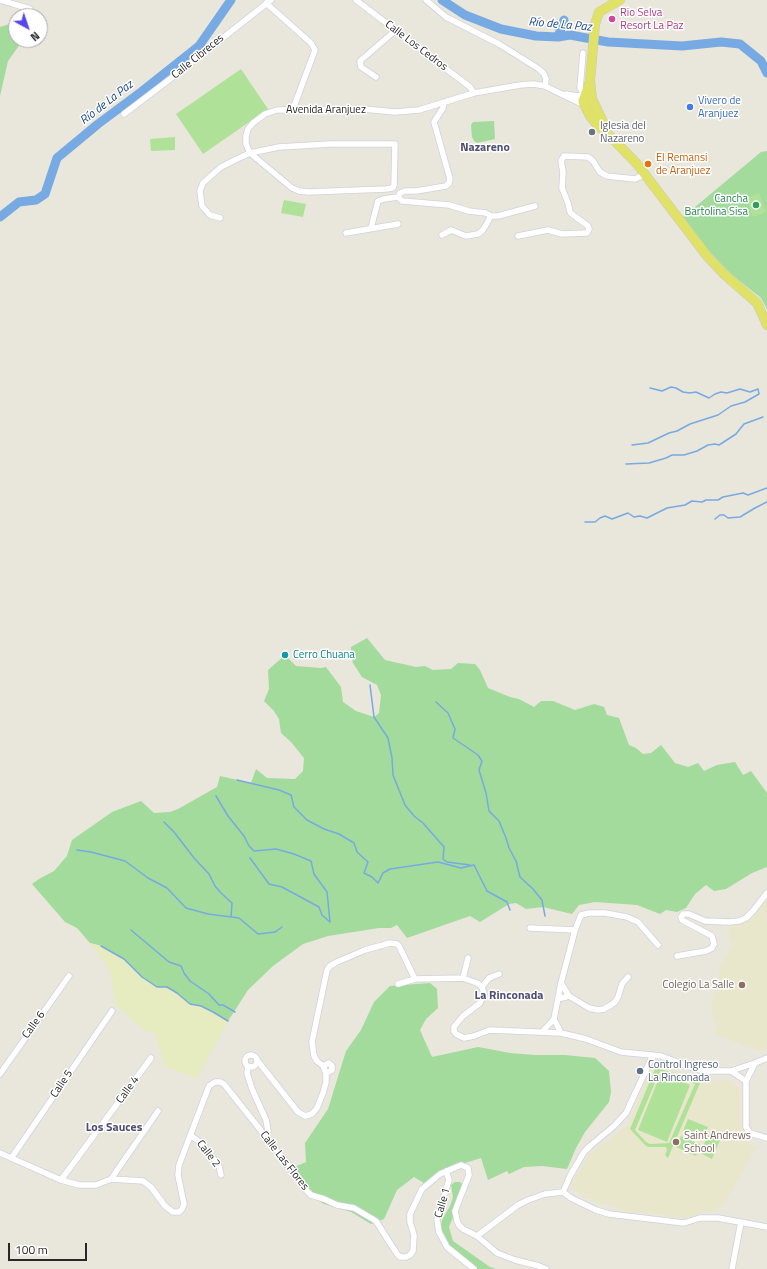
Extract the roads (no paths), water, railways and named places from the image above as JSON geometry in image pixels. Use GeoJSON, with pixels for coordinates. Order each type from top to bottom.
{"type":"FeatureCollection","features":[{"type":"Feature","properties":{"kind":"main road"},"geometry":{"type":"LineString","coordinates":[[620,0],[599,12],[595,24],[587,100],[590,116],[599,127],[609,134],[637,164],[707,256],[725,275],[757,303],[767,325]]}},
{"type":"Feature","properties":{"kind":"street"},"geometry":{"type":"LineString","coordinates":[[0,0],[27,8]]}},
{"type":"Feature","properties":{"kind":"street","name":"Calle Los Cedros"},"geometry":{"type":"LineString","coordinates":[[356,0],[470,87],[474,93]]}},
{"type":"Feature","properties":{"kind":"street"},"geometry":{"type":"LineString","coordinates":[[426,0],[446,17],[499,44],[539,69],[544,74],[546,79],[545,86]]}},
{"type":"Feature","properties":{"kind":"street"},"geometry":{"type":"LineString","coordinates":[[269,2],[311,43],[315,50],[293,109]]}},
{"type":"Feature","properties":{"kind":"street","name":"Calle Cibreces"},"geometry":{"type":"LineString","coordinates":[[124,114],[173,78],[269,2]]}},
{"type":"Feature","properties":{"kind":"street"},"geometry":{"type":"LineString","coordinates":[[376,77],[361,66],[360,61],[396,30]]}},
{"type":"Feature","properties":{"kind":"street"},"geometry":{"type":"LineString","coordinates":[[583,53],[580,88],[587,100]]}},
{"type":"Feature","properties":{"kind":"street","name":"Avenida Aranjuez"},"geometry":{"type":"LineString","coordinates":[[250,153],[245,140],[248,129],[265,114],[277,110],[364,109],[408,112],[474,93],[534,84],[545,86],[562,93],[587,100]]}},
{"type":"Feature","properties":{"kind":"street"},"geometry":{"type":"LineString","coordinates":[[562,93],[578,96],[587,100]]}},
{"type":"Feature","properties":{"kind":"street"},"geometry":{"type":"LineString","coordinates":[[371,228],[378,201],[398,197],[400,193],[405,191],[416,191],[446,186],[450,183],[434,122],[443,108],[444,102]]}},
{"type":"Feature","properties":{"kind":"street"},"geometry":{"type":"LineString","coordinates":[[220,218],[210,214],[202,206],[200,191],[203,183],[221,167],[250,153],[279,147],[330,144],[394,144],[394,185],[393,188],[378,190],[299,191],[292,188],[250,153]]}},
{"type":"Feature","properties":{"kind":"street"},"geometry":{"type":"LineString","coordinates":[[518,236],[548,230],[562,234],[587,233],[589,230],[588,226],[573,216],[570,212],[562,188],[563,172],[561,161],[564,156],[588,157],[600,172],[607,176],[635,179],[645,174]]}},
{"type":"Feature","properties":{"kind":"street"},"geometry":{"type":"LineString","coordinates":[[398,197],[402,201],[450,205],[469,211],[486,213],[491,216],[498,216],[536,206]]}},
{"type":"Feature","properties":{"kind":"street"},"geometry":{"type":"LineString","coordinates":[[442,235],[451,230],[466,236],[478,234],[483,230],[491,216]]}},
{"type":"Feature","properties":{"kind":"street"},"geometry":{"type":"LineString","coordinates":[[346,233],[398,224]]}},
{"type":"Feature","properties":{"kind":"street"},"geometry":{"type":"LineString","coordinates":[[677,956],[706,951],[712,948],[714,944],[712,936],[682,920],[681,917],[683,914],[689,914],[705,921],[739,921],[746,918],[753,911],[767,893]]}},
{"type":"Feature","properties":{"kind":"street"},"geometry":{"type":"LineString","coordinates":[[542,1032],[554,1019],[561,983],[578,918],[582,914],[605,913],[627,917],[638,922],[658,945]]}},
{"type":"Feature","properties":{"kind":"street"},"geometry":{"type":"LineString","coordinates":[[530,928],[575,930]]}},
{"type":"Feature","properties":{"kind":"street"},"geometry":{"type":"LineString","coordinates":[[265,1137],[268,1131],[266,1120],[252,1089],[247,1073],[254,1064],[298,1112],[305,1116],[312,1114],[317,1108],[323,1093],[326,1072],[332,1070],[332,1066],[329,1063],[323,1066],[317,1061],[314,1056],[312,1042],[324,980],[330,966],[366,950],[390,943],[399,946],[415,979]]}},
{"type":"Feature","properties":{"kind":"street"},"geometry":{"type":"LineString","coordinates":[[463,978],[468,958]]}},
{"type":"Feature","properties":{"kind":"street"},"geometry":{"type":"LineString","coordinates":[[482,987],[490,978],[499,974]]}},
{"type":"Feature","properties":{"kind":"street","name":"Calle 6"},"geometry":{"type":"LineString","coordinates":[[0,1074],[69,976]]}},
{"type":"Feature","properties":{"kind":"street"},"geometry":{"type":"LineString","coordinates":[[561,983],[570,996],[589,1008],[598,1010],[604,1009],[615,1002],[622,984],[628,977]]}},
{"type":"Feature","properties":{"kind":"street"},"geometry":{"type":"LineString","coordinates":[[398,984],[415,979],[463,978],[477,983],[482,987],[484,994],[480,1003],[470,1010],[457,1022],[454,1027],[456,1034],[464,1038],[490,1030],[561,1033],[586,1039],[621,1052],[661,1056],[701,1071],[731,1071],[767,1058]]}},
{"type":"Feature","properties":{"kind":"street"},"geometry":{"type":"LineString","coordinates":[[558,999],[570,996]]}},
{"type":"Feature","properties":{"kind":"street","name":"Calle 5"},"geometry":{"type":"LineString","coordinates":[[12,1157],[112,1011]]}},
{"type":"Feature","properties":{"kind":"street"},"geometry":{"type":"LineString","coordinates":[[554,1019],[561,1033]]}},
{"type":"Feature","properties":{"kind":"street"},"geometry":{"type":"LineString","coordinates":[[563,1192],[570,1176],[584,1152],[614,1126],[626,1113],[653,1055]]}},
{"type":"Feature","properties":{"kind":"street","name":"Calle 4"},"geometry":{"type":"LineString","coordinates":[[62,1180],[151,1058]]}},
{"type":"Feature","properties":{"kind":"street"},"geometry":{"type":"LineString","coordinates":[[755,1063],[746,1081],[746,1127],[750,1133],[767,1138]]}},
{"type":"Feature","properties":{"kind":"street"},"geometry":{"type":"LineString","coordinates":[[731,1071],[746,1081]]}},
{"type":"Feature","properties":{"kind":"street","name":"Calle Las Flores"},"geometry":{"type":"LineString","coordinates":[[0,1153],[62,1180],[79,1185],[96,1185],[111,1179],[143,1181],[151,1187],[165,1206],[173,1212],[179,1212],[184,1204],[178,1175],[179,1165],[209,1086],[217,1081],[224,1084],[297,1176],[305,1189],[311,1194],[337,1204],[354,1208],[376,1221],[396,1254],[404,1258],[409,1256],[413,1250],[414,1235],[410,1222],[410,1214],[422,1189],[436,1176],[461,1165],[466,1166],[469,1170],[469,1175],[455,1211],[457,1222],[463,1229],[477,1236]]}},
{"type":"Feature","properties":{"kind":"street"},"geometry":{"type":"LineString","coordinates":[[111,1179],[158,1111]]}},
{"type":"Feature","properties":{"kind":"street","name":"Calle 2"},"geometry":{"type":"LineString","coordinates":[[191,1136],[200,1142],[210,1154],[219,1166],[221,1175]]}},
{"type":"Feature","properties":{"kind":"street","name":"Calle 1"},"geometry":{"type":"LineString","coordinates":[[446,1171],[449,1180],[437,1219],[439,1232],[447,1247],[474,1269]]}},
{"type":"Feature","properties":{"kind":"street"},"geometry":{"type":"LineString","coordinates":[[546,1269],[497,1253],[477,1236],[528,1200],[545,1194],[563,1192],[571,1198],[596,1210],[609,1214],[684,1223],[700,1218],[718,1218],[767,1227]]}},
{"type":"Feature","properties":{"kind":"street"},"geometry":{"type":"LineString","coordinates":[[732,1269],[741,1222]]}},
{"type":"Feature","properties":{"kind":"waterway","name":"Río de La Paz"},"geometry":{"type":"LineString","coordinates":[[0,217],[19,202],[36,200],[45,194],[57,158],[98,124],[199,46],[231,0]]}},
{"type":"Feature","properties":{"kind":"waterway","name":"Río de La Paz"},"geometry":{"type":"LineString","coordinates":[[442,0],[465,15],[501,29],[536,36],[558,37],[570,35],[608,42],[682,46],[721,42],[740,44],[761,61],[767,73]]}},
{"type":"Feature","properties":{"kind":"waterway"},"geometry":{"type":"LineString","coordinates":[[558,37],[564,20]]}},
{"type":"Feature","properties":{"kind":"waterway"},"geometry":{"type":"LineString","coordinates":[[632,445],[648,443],[690,424],[718,415],[731,406],[745,402],[759,394],[758,389],[750,392],[740,389],[727,393],[721,392],[709,398],[696,392],[683,392],[671,387],[662,391],[650,388]]}},
{"type":"Feature","properties":{"kind":"waterway"},"geometry":{"type":"LineString","coordinates":[[626,464],[649,463],[672,455],[684,455],[697,451],[708,445],[719,445],[736,434],[744,424],[763,417]]}},
{"type":"Feature","properties":{"kind":"waterway"},"geometry":{"type":"LineString","coordinates":[[585,522],[595,522],[605,516],[612,519],[628,513],[634,517],[640,516],[647,518],[667,508],[685,505],[692,501],[702,502],[706,500],[718,500],[723,497],[743,493],[748,495],[767,488]]}},
{"type":"Feature","properties":{"kind":"waterway"},"geometry":{"type":"LineString","coordinates":[[715,519],[720,515],[724,515],[728,518],[740,517],[767,502]]}},
{"type":"Feature","properties":{"kind":"waterway"},"geometry":{"type":"LineString","coordinates":[[370,685],[374,717],[388,738],[392,758],[393,775],[405,805],[444,847],[443,859],[447,862],[470,865]]}},
{"type":"Feature","properties":{"kind":"waterway"},"geometry":{"type":"LineString","coordinates":[[436,702],[448,713],[455,729],[453,738],[478,755],[482,761],[479,770],[486,793],[489,811],[499,821],[509,848],[516,861],[520,877],[542,900],[545,916]]}},
{"type":"Feature","properties":{"kind":"waterway"},"geometry":{"type":"LineString","coordinates":[[237,780],[279,790],[291,795],[294,807],[307,820],[324,829],[339,834],[354,843],[357,852],[368,862],[364,873],[372,877],[378,883],[383,873],[390,869],[438,862],[461,868],[474,865],[487,891],[507,902],[510,910]]}},
{"type":"Feature","properties":{"kind":"waterway"},"geometry":{"type":"LineString","coordinates":[[216,796],[228,816],[254,851],[276,849],[311,861],[314,874],[327,892],[330,922]]}},
{"type":"Feature","properties":{"kind":"waterway"},"geometry":{"type":"LineString","coordinates":[[164,822],[209,874],[215,886],[232,903],[231,917]]}},
{"type":"Feature","properties":{"kind":"waterway"},"geometry":{"type":"LineString","coordinates":[[77,850],[125,861],[148,878],[167,888],[186,908],[208,914],[239,918],[258,934],[275,932],[282,927]]}},
{"type":"Feature","properties":{"kind":"waterway"},"geometry":{"type":"LineString","coordinates":[[250,858],[269,884],[282,887],[319,907],[322,915],[330,922]]}},
{"type":"Feature","properties":{"kind":"waterway"},"geometry":{"type":"LineString","coordinates":[[131,930],[169,962],[181,966],[190,981],[209,994],[219,1005],[223,1005],[235,1012]]}},
{"type":"Feature","properties":{"kind":"waterway"},"geometry":{"type":"LineString","coordinates":[[101,946],[124,959],[142,977],[157,987],[167,987],[190,1004],[201,1006],[228,1021]]}},
{"type":"Feature","properties":{"kind":"place","name":"Rio Selva Resort La Paz"},"geometry":{"type":"Point","coordinates":[612,19]}},
{"type":"Feature","properties":{"kind":"place","name":"Vivero de Aranjuez"},"geometry":{"type":"Point","coordinates":[690,107]}},
{"type":"Feature","properties":{"kind":"place","name":"Iglesia del Nazareno"},"geometry":{"type":"Point","coordinates":[592,132]}},
{"type":"Feature","properties":{"kind":"place","name":"El Remansi de Aranjuez"},"geometry":{"type":"Point","coordinates":[648,164]}},
{"type":"Feature","properties":{"kind":"place","name":"Cancha Bartolina Sisa"},"geometry":{"type":"Point","coordinates":[756,205]}},
{"type":"Feature","properties":{"kind":"place","name":"Cerro Chuana"},"geometry":{"type":"Point","coordinates":[285,655]}},
{"type":"Feature","properties":{"kind":"place","name":"Colegio La Salle"},"geometry":{"type":"Point","coordinates":[742,985]}},
{"type":"Feature","properties":{"kind":"place","name":"Control Ingreso La Rinconada"},"geometry":{"type":"Point","coordinates":[640,1071]}},
{"type":"Feature","properties":{"kind":"place","name":"Saint Andrews School"},"geometry":{"type":"Point","coordinates":[676,1142]}},
{"type":"Feature","properties":{"kind":"district","name":"Nazareno"},"geometry":{"type":"Point","coordinates":[485,148]}},
{"type":"Feature","properties":{"kind":"district","name":"La Rinconada"},"geometry":{"type":"Point","coordinates":[509,996]}},
{"type":"Feature","properties":{"kind":"district","name":"Los Sauces"},"geometry":{"type":"Point","coordinates":[114,1128]}}]}
